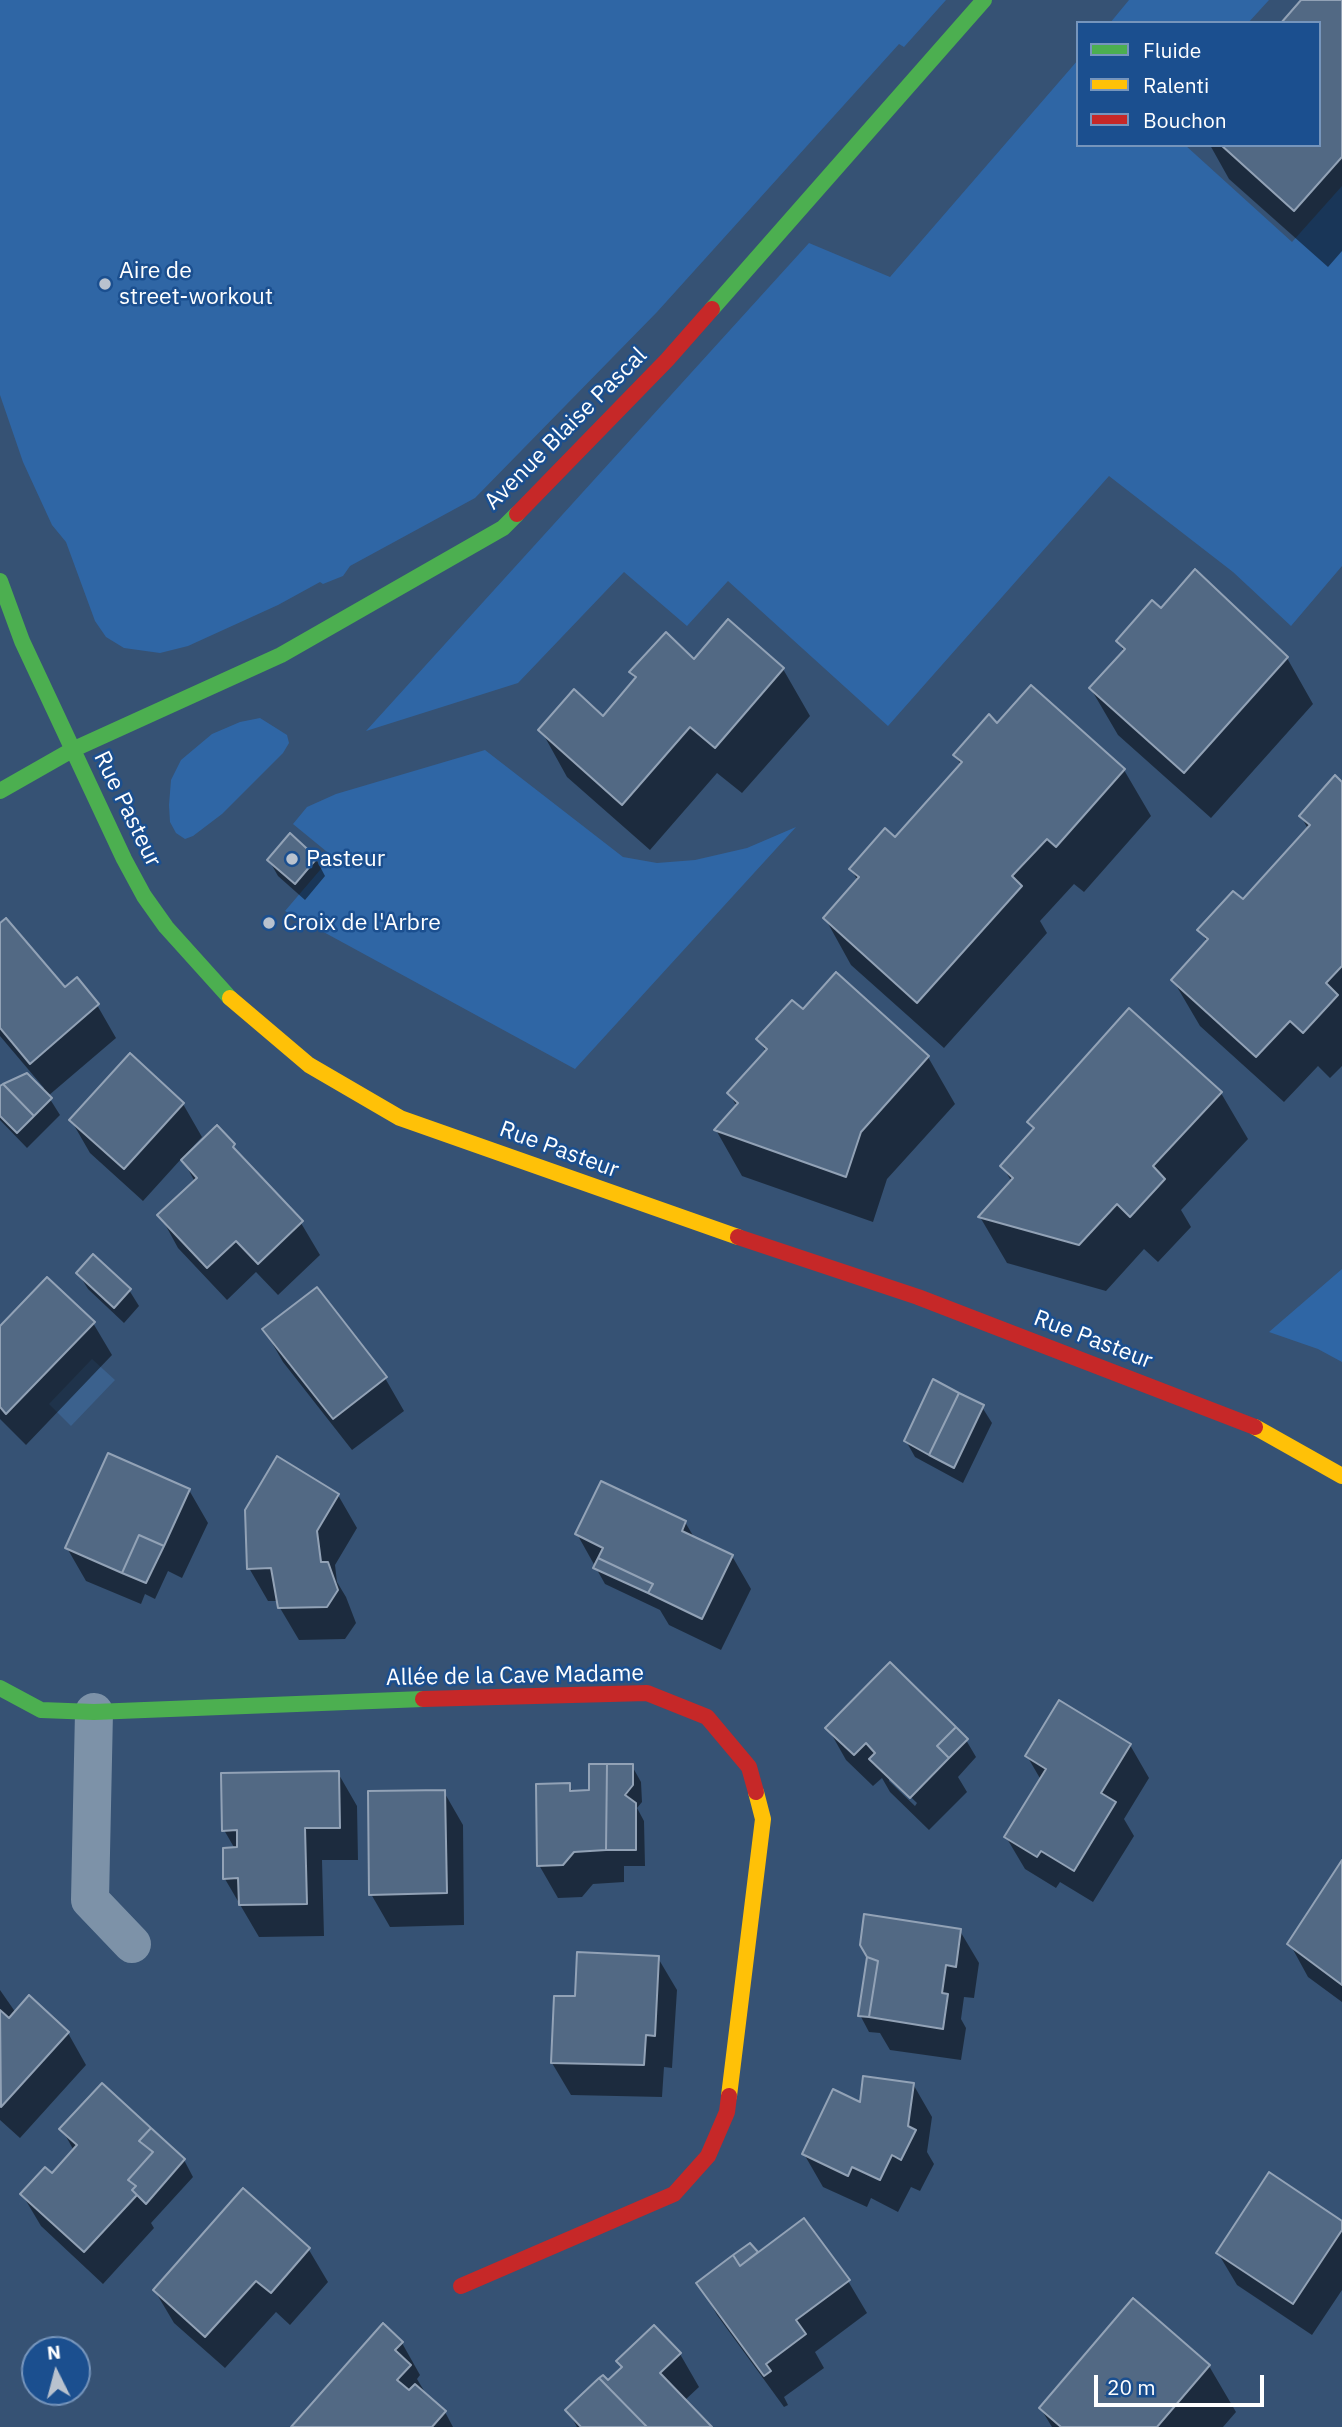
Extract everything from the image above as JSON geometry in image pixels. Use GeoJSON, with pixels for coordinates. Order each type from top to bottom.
{"type":"FeatureCollection","features":[{"type":"Feature","properties":{"kind":"street","name":"Avenue Blaise Pascal"},"geometry":{"type":"LineString","coordinates":[[0,791],[72,750],[281,655],[503,528],[667,360],[984,0]]}},
{"type":"Feature","properties":{"kind":"street","name":"Rue Pasteur"},"geometry":{"type":"LineString","coordinates":[[0,581],[22,641],[144,896],[166,927],[240,1007],[309,1065],[400,1118],[667,1213],[918,1297],[1261,1429],[1342,1476]]}},
{"type":"Feature","properties":{"kind":"street","name":"Allée de la Cave Madame"},"geometry":{"type":"LineString","coordinates":[[0,1688],[41,1710],[94,1712],[647,1693],[707,1717],[750,1767],[763,1819],[727,2112],[708,2157],[674,2194],[461,2286]]}},
{"type":"Feature","properties":{"kind":"street"},"geometry":{"type":"LineString","coordinates":[[94,1712],[90,1900],[132,1944]]}},
{"type":"Feature","properties":{"kind":"shaded area"},"geometry":{"type":"Polygon","coordinates":[[[0,0],[946,0],[904,47],[899,44],[657,312],[475,498],[350,566],[343,576],[323,584],[320,582],[278,605],[188,646],[160,653],[124,648],[106,637],[95,621],[66,542],[52,525],[23,462],[0,395],[0,0]]]}},
{"type":"Feature","properties":{"kind":"shaded area"},"geometry":{"type":"Polygon","coordinates":[[[1129,0],[1269,0],[1250,21],[1112,21],[1129,0]]]}},
{"type":"Feature","properties":{"kind":"shaded area"},"geometry":{"type":"Polygon","coordinates":[[[1076,62],[1076,147],[1187,147],[1292,242],[1342,186],[1342,566],[1291,626],[1233,572],[1109,476],[888,726],[728,581],[687,626],[624,572],[518,683],[366,731],[809,243],[890,277],[1076,62]]]}},
{"type":"Feature","properties":{"kind":"shaded area"},"geometry":{"type":"Polygon","coordinates":[[[260,718],[287,735],[289,743],[283,753],[222,814],[193,836],[185,839],[176,833],[170,822],[169,805],[171,780],[181,760],[212,734],[240,722],[260,718]]]}},
{"type":"Feature","properties":{"kind":"shaded area"},"geometry":{"type":"Polygon","coordinates":[[[485,750],[623,857],[657,863],[695,860],[747,848],[796,827],[575,1069],[285,911],[332,856],[293,824],[307,807],[336,794],[485,750]]]}},
{"type":"Feature","properties":{"kind":"shaded area"},"geometry":{"type":"Polygon","coordinates":[[[1342,1269],[1342,1362],[1318,1349],[1269,1332],[1342,1269]]]}},
{"type":"Feature","properties":{"kind":"shaded area"},"geometry":{"type":"Polygon","coordinates":[[[92,1359],[115,1380],[71,1426],[49,1404],[92,1359]]]}},
{"type":"Feature","properties":{"kind":"building"},"geometry":{"type":"Polygon","coordinates":[[[1301,0],[1342,0],[1342,157],[1294,211],[1223,147],[1321,147],[1321,21],[1283,21],[1301,0]]]}},
{"type":"Feature","properties":{"kind":"building"},"geometry":{"type":"Polygon","coordinates":[[[1195,569],[1288,657],[1184,773],[1089,688],[1125,649],[1116,641],[1152,600],[1161,608],[1195,569]]]}},
{"type":"Feature","properties":{"kind":"building"},"geometry":{"type":"Polygon","coordinates":[[[728,619],[784,668],[715,748],[690,727],[622,805],[538,730],[574,689],[603,716],[636,677],[629,672],[666,632],[694,659],[728,619]]]}},
{"type":"Feature","properties":{"kind":"building"},"geometry":{"type":"Polygon","coordinates":[[[1031,685],[1125,769],[1056,847],[1047,839],[1012,876],[1022,886],[917,1003],[823,918],[859,877],[849,869],[885,828],[895,837],[962,762],[953,755],[989,714],[997,723],[1031,685]]]}},
{"type":"Feature","properties":{"kind":"building"},"geometry":{"type":"Polygon","coordinates":[[[1335,775],[1342,782],[1342,966],[1326,983],[1338,995],[1303,1033],[1290,1021],[1256,1057],[1171,980],[1208,939],[1197,930],[1233,891],[1243,899],[1310,825],[1299,816],[1335,775]]]}},
{"type":"Feature","properties":{"kind":"building","name":"Pasteur"},"geometry":{"type":"Polygon","coordinates":[[[290,833],[317,858],[295,884],[267,860],[290,833]]]}},
{"type":"Feature","properties":{"kind":"building"},"geometry":{"type":"Polygon","coordinates":[[[6,918],[65,987],[77,977],[99,1004],[30,1064],[0,1028],[0,923],[6,918]]]}},
{"type":"Feature","properties":{"kind":"building"},"geometry":{"type":"Polygon","coordinates":[[[836,972],[929,1056],[861,1132],[846,1177],[714,1130],[738,1103],[727,1093],[767,1049],[756,1039],[792,1000],[803,1009],[836,972]]]}},
{"type":"Feature","properties":{"kind":"building"},"geometry":{"type":"Polygon","coordinates":[[[1129,1008],[1222,1092],[1153,1166],[1165,1179],[1130,1217],[1117,1204],[1079,1245],[978,1217],[1013,1178],[1000,1166],[1034,1128],[1027,1122],[1129,1008]]]}},
{"type":"Feature","properties":{"kind":"building"},"geometry":{"type":"Polygon","coordinates":[[[130,1053],[184,1103],[124,1169],[69,1120],[130,1053]]]}},
{"type":"Feature","properties":{"kind":"building"},"geometry":{"type":"Polygon","coordinates":[[[27,1073],[52,1098],[34,1116],[3,1084],[27,1073]]]}},
{"type":"Feature","properties":{"kind":"building"},"geometry":{"type":"Polygon","coordinates":[[[3,1084],[34,1116],[17,1133],[0,1116],[0,1086],[3,1084]]]}},
{"type":"Feature","properties":{"kind":"building"},"geometry":{"type":"Polygon","coordinates":[[[217,1125],[235,1144],[233,1147],[303,1221],[258,1264],[236,1241],[207,1268],[157,1215],[197,1178],[181,1160],[217,1125]]]}},
{"type":"Feature","properties":{"kind":"building"},"geometry":{"type":"Polygon","coordinates":[[[93,1254],[131,1289],[114,1308],[76,1273],[93,1254]]]}},
{"type":"Feature","properties":{"kind":"building"},"geometry":{"type":"Polygon","coordinates":[[[47,1277],[95,1322],[6,1414],[0,1407],[0,1326],[47,1277]]]}},
{"type":"Feature","properties":{"kind":"building"},"geometry":{"type":"Polygon","coordinates":[[[317,1287],[387,1377],[333,1419],[262,1329],[317,1287]]]}},
{"type":"Feature","properties":{"kind":"building"},"geometry":{"type":"Polygon","coordinates":[[[933,1379],[959,1393],[929,1455],[904,1441],[933,1379]]]}},
{"type":"Feature","properties":{"kind":"building"},"geometry":{"type":"Polygon","coordinates":[[[959,1393],[984,1405],[954,1468],[929,1455],[959,1393]]]}},
{"type":"Feature","properties":{"kind":"building"},"geometry":{"type":"Polygon","coordinates":[[[108,1453],[190,1489],[164,1546],[139,1535],[122,1573],[65,1548],[108,1453]]]}},
{"type":"Feature","properties":{"kind":"building"},"geometry":{"type":"Polygon","coordinates":[[[277,1456],[339,1494],[317,1531],[321,1562],[328,1562],[338,1590],[327,1607],[278,1608],[271,1568],[247,1569],[245,1510],[277,1456]]]}},
{"type":"Feature","properties":{"kind":"building"},"geometry":{"type":"Polygon","coordinates":[[[601,1481],[686,1521],[682,1531],[733,1555],[702,1619],[648,1593],[653,1584],[598,1558],[603,1548],[575,1534],[601,1481]]]}},
{"type":"Feature","properties":{"kind":"building"},"geometry":{"type":"Polygon","coordinates":[[[139,1535],[164,1546],[146,1583],[122,1573],[139,1535]]]}},
{"type":"Feature","properties":{"kind":"building"},"geometry":{"type":"Polygon","coordinates":[[[598,1558],[653,1584],[648,1593],[593,1568],[598,1558]]]}},
{"type":"Feature","properties":{"kind":"building"},"geometry":{"type":"Polygon","coordinates":[[[890,1662],[956,1727],[937,1746],[949,1758],[910,1798],[869,1759],[875,1753],[866,1743],[854,1755],[825,1728],[890,1662]]]}},
{"type":"Feature","properties":{"kind":"building"},"geometry":{"type":"Polygon","coordinates":[[[1059,1700],[1131,1744],[1101,1793],[1116,1802],[1074,1871],[1041,1851],[1037,1857],[1004,1837],[1046,1769],[1025,1756],[1059,1700]]]}},
{"type":"Feature","properties":{"kind":"building"},"geometry":{"type":"Polygon","coordinates":[[[956,1727],[968,1739],[949,1758],[937,1746],[956,1727]]]}},
{"type":"Feature","properties":{"kind":"building"},"geometry":{"type":"Polygon","coordinates":[[[589,1764],[607,1764],[606,1850],[574,1852],[563,1865],[537,1866],[536,1784],[570,1783],[570,1791],[589,1790],[589,1764]]]}},
{"type":"Feature","properties":{"kind":"building"},"geometry":{"type":"Polygon","coordinates":[[[607,1764],[633,1764],[633,1785],[625,1795],[636,1803],[636,1850],[606,1850],[607,1764]]]}},
{"type":"Feature","properties":{"kind":"building"},"geometry":{"type":"Polygon","coordinates":[[[339,1771],[340,1828],[305,1828],[307,1904],[239,1905],[238,1878],[223,1879],[223,1848],[237,1847],[237,1830],[222,1831],[221,1773],[339,1771]]]}},
{"type":"Feature","properties":{"kind":"building"},"geometry":{"type":"Polygon","coordinates":[[[445,1790],[447,1893],[369,1895],[368,1791],[445,1790]]]}},
{"type":"Feature","properties":{"kind":"building"},"geometry":{"type":"Polygon","coordinates":[[[1342,1860],[1342,1985],[1287,1944],[1342,1860]]]}},
{"type":"Feature","properties":{"kind":"building"},"geometry":{"type":"Polygon","coordinates":[[[864,1914],[961,1929],[956,1967],[946,1965],[942,1993],[948,1994],[943,2029],[869,2017],[878,1961],[867,1957],[860,1945],[864,1914]]]}},
{"type":"Feature","properties":{"kind":"building"},"geometry":{"type":"Polygon","coordinates":[[[577,1952],[659,1956],[655,2036],[646,2035],[644,2065],[551,2063],[554,1996],[575,1996],[577,1952]]]}},
{"type":"Feature","properties":{"kind":"building"},"geometry":{"type":"Polygon","coordinates":[[[867,1957],[878,1961],[869,2017],[858,2016],[867,1957]]]}},
{"type":"Feature","properties":{"kind":"building"},"geometry":{"type":"Polygon","coordinates":[[[29,1995],[69,2032],[1,2107],[0,2010],[9,2018],[29,1995]]]}},
{"type":"Feature","properties":{"kind":"building"},"geometry":{"type":"Polygon","coordinates":[[[863,2076],[914,2083],[908,2126],[916,2130],[901,2160],[892,2155],[880,2180],[852,2167],[848,2176],[802,2154],[833,2089],[860,2102],[863,2076]]]}},
{"type":"Feature","properties":{"kind":"building"},"geometry":{"type":"Polygon","coordinates":[[[102,2083],[151,2128],[139,2141],[153,2152],[128,2180],[136,2186],[132,2190],[137,2195],[84,2252],[20,2194],[45,2167],[52,2173],[77,2145],[59,2129],[102,2083]]]}},
{"type":"Feature","properties":{"kind":"building"},"geometry":{"type":"Polygon","coordinates":[[[151,2128],[185,2159],[146,2204],[132,2190],[136,2186],[128,2180],[153,2152],[139,2141],[151,2128]]]}},
{"type":"Feature","properties":{"kind":"building"},"geometry":{"type":"Polygon","coordinates":[[[1269,2172],[1342,2221],[1342,2230],[1293,2304],[1216,2253],[1269,2172]]]}},
{"type":"Feature","properties":{"kind":"building"},"geometry":{"type":"Polygon","coordinates":[[[243,2188],[310,2248],[271,2293],[256,2281],[205,2337],[153,2290],[243,2188]]]}},
{"type":"Feature","properties":{"kind":"building"},"geometry":{"type":"Polygon","coordinates":[[[804,2218],[850,2280],[796,2320],[806,2334],[766,2364],[771,2371],[764,2376],[696,2283],[733,2255],[740,2266],[804,2218]]]}},
{"type":"Feature","properties":{"kind":"building"},"geometry":{"type":"Polygon","coordinates":[[[750,2243],[758,2252],[740,2266],[733,2255],[750,2243]]]}},
{"type":"Feature","properties":{"kind":"building"},"geometry":{"type":"Polygon","coordinates":[[[1133,2298],[1210,2365],[1157,2427],[1061,2427],[1039,2408],[1133,2298]]]}},
{"type":"Feature","properties":{"kind":"building"},"geometry":{"type":"Polygon","coordinates":[[[383,2323],[403,2342],[395,2350],[411,2365],[397,2380],[409,2390],[415,2384],[446,2411],[432,2427],[291,2427],[383,2323]]]}},
{"type":"Feature","properties":{"kind":"building"},"geometry":{"type":"Polygon","coordinates":[[[654,2325],[681,2353],[660,2373],[712,2427],[647,2427],[599,2378],[603,2375],[608,2380],[622,2367],[616,2361],[654,2325]]]}},
{"type":"Feature","properties":{"kind":"building"},"geometry":{"type":"Polygon","coordinates":[[[599,2378],[647,2427],[581,2427],[565,2410],[599,2378]]]}},
{"type":"Feature","properties":{"kind":"traffic: fast"},"geometry":{"type":"LineString","coordinates":[[712,309],[984,0]]}},
{"type":"Feature","properties":{"kind":"traffic: fast"},"geometry":{"type":"LineString","coordinates":[[0,791],[72,750],[281,655],[503,528],[517,514]]}},
{"type":"Feature","properties":{"kind":"traffic: fast"},"geometry":{"type":"LineString","coordinates":[[0,581],[22,641],[144,896],[166,927],[230,998]]}},
{"type":"Feature","properties":{"kind":"traffic: fast"},"geometry":{"type":"LineString","coordinates":[[0,1688],[41,1710],[94,1712],[423,1699]]}},
{"type":"Feature","properties":{"kind":"traffic: slow"},"geometry":{"type":"LineString","coordinates":[[230,998],[309,1065],[400,1118],[738,1237]]}},
{"type":"Feature","properties":{"kind":"traffic: slow"},"geometry":{"type":"LineString","coordinates":[[1255,1427],[1342,1476]]}},
{"type":"Feature","properties":{"kind":"traffic: slow"},"geometry":{"type":"LineString","coordinates":[[729,2096],[763,1819],[756,1792]]}},
{"type":"Feature","properties":{"kind":"traffic: jam"},"geometry":{"type":"LineString","coordinates":[[517,514],[667,360],[712,309]]}},
{"type":"Feature","properties":{"kind":"traffic: jam"},"geometry":{"type":"LineString","coordinates":[[738,1237],[918,1297],[1255,1427]]}},
{"type":"Feature","properties":{"kind":"traffic: jam"},"geometry":{"type":"LineString","coordinates":[[423,1699],[647,1693],[707,1717],[749,1767],[756,1792]]}},
{"type":"Feature","properties":{"kind":"traffic: jam"},"geometry":{"type":"LineString","coordinates":[[461,2286],[674,2194],[708,2156],[727,2112],[729,2096]]}},
{"type":"Feature","properties":{"kind":"place","name":"Aire de street-workout"},"geometry":{"type":"Point","coordinates":[105,284]}},
{"type":"Feature","properties":{"kind":"place","name":"Pasteur"},"geometry":{"type":"Point","coordinates":[292,859]}},
{"type":"Feature","properties":{"kind":"place","name":"Croix de l'Arbre"},"geometry":{"type":"Point","coordinates":[269,923]}}]}
